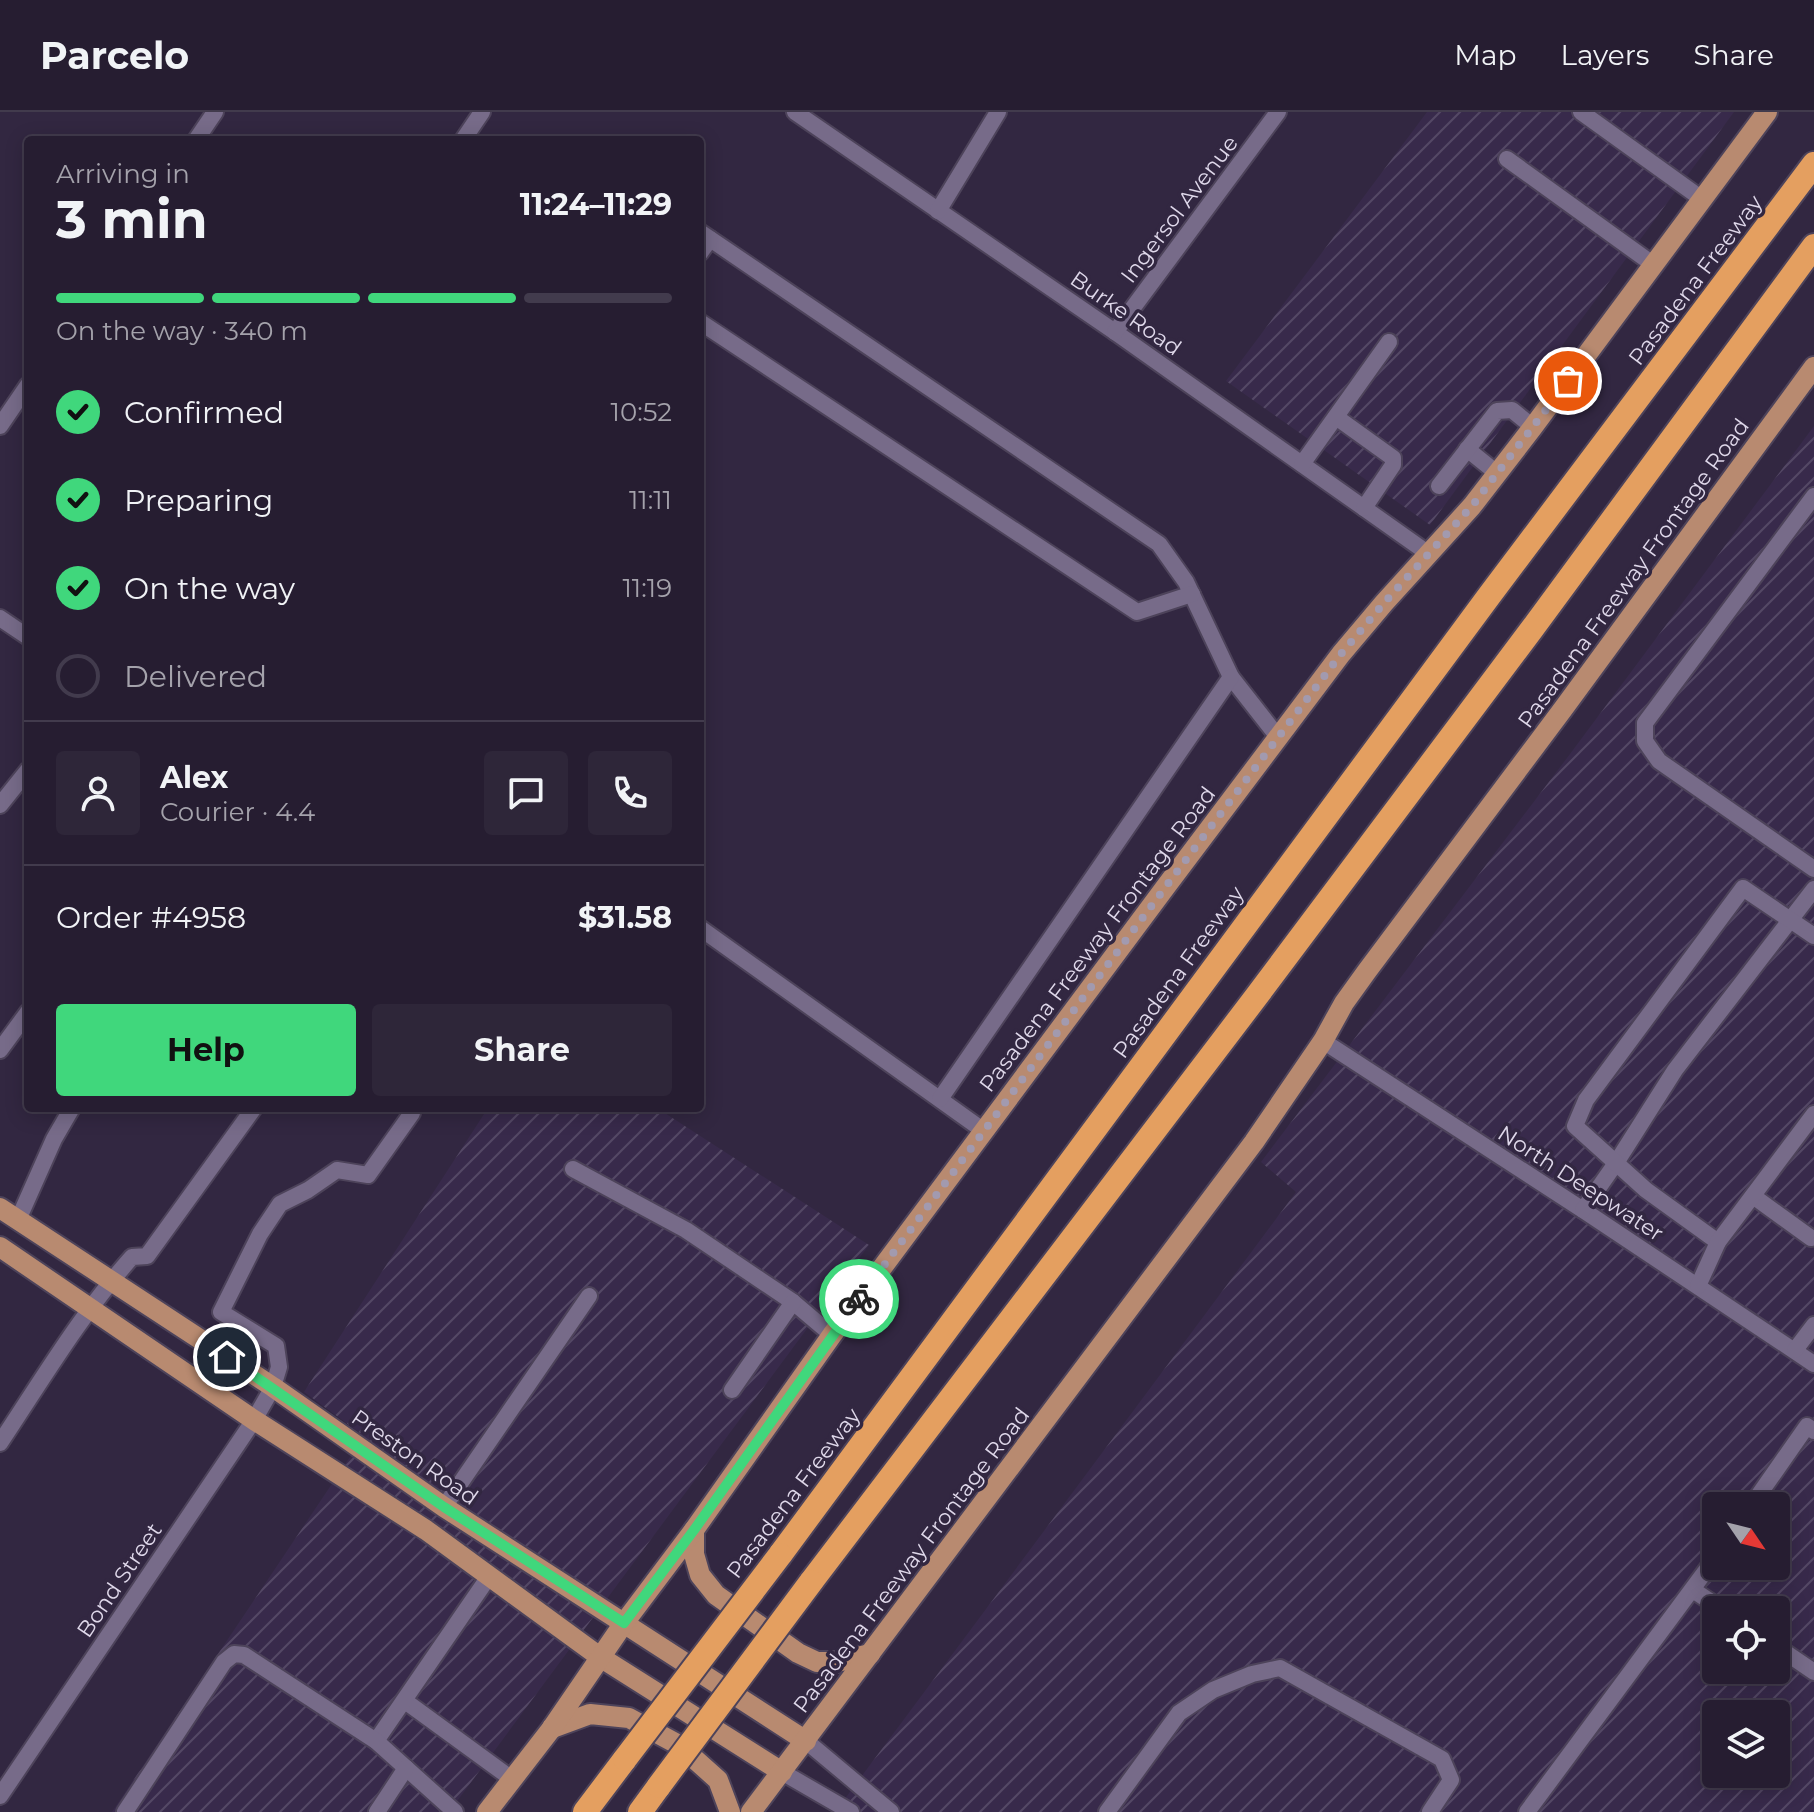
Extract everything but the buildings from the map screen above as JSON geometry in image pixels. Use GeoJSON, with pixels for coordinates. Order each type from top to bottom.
{"type":"FeatureCollection","features":[{"type":"Feature","properties":{"kind":"highway"},"geometry":{"type":"LineString","coordinates":[[1786,202],[1814,157]]}},
{"type":"Feature","properties":{"kind":"highway","name":"Pasadena Freeway"},"geometry":{"type":"LineString","coordinates":[[585,1812],[780,1555],[1489,596],[1814,164]]}},
{"type":"Feature","properties":{"kind":"highway"},"geometry":{"type":"LineString","coordinates":[[640,1812],[1256,997],[1814,246]]}},
{"type":"Feature","properties":{"kind":"main road","name":"Pasadena Freeway Frontage Road"},"geometry":{"type":"LineString","coordinates":[[487,1812],[552,1728],[832,1335],[1278,737],[1358,633],[1498,474],[1702,199],[1759,115]]}},
{"type":"Feature","properties":{"kind":"main road","name":"Pasadena Freeway Frontage Road"},"geometry":{"type":"LineString","coordinates":[[751,1812],[1254,1142],[1367,971],[1814,367]]}},
{"type":"Feature","properties":{"kind":"main road","name":"Preston Road"},"geometry":{"type":"LineString","coordinates":[[0,1208],[273,1387],[444,1507],[806,1741]]}},
{"type":"Feature","properties":{"kind":"main road"},"geometry":{"type":"LineString","coordinates":[[0,1247],[254,1420],[426,1530],[600,1657],[782,1772]]}},
{"type":"Feature","properties":{"kind":"main road"},"geometry":{"type":"LineString","coordinates":[[426,1530],[444,1507]]}},
{"type":"Feature","properties":{"kind":"main road"},"geometry":{"type":"LineString","coordinates":[[694,1530],[694,1554],[700,1575],[716,1595],[798,1653],[817,1662],[837,1662],[870,1654]]}},
{"type":"Feature","properties":{"kind":"main road"},"geometry":{"type":"LineString","coordinates":[[552,1728],[590,1714],[629,1718],[679,1745],[718,1780],[730,1812]]}},
{"type":"Feature","properties":{"kind":"street"},"geometry":{"type":"LineString","coordinates":[[199,136],[215,112]]}},
{"type":"Feature","properties":{"kind":"street"},"geometry":{"type":"LineString","coordinates":[[466,136],[482,112]]}},
{"type":"Feature","properties":{"kind":"street","name":"Burke Road"},"geometry":{"type":"LineString","coordinates":[[795,112],[1115,332],[1429,554]]}},
{"type":"Feature","properties":{"kind":"street"},"geometry":{"type":"LineString","coordinates":[[938,211],[998,112]]}},
{"type":"Feature","properties":{"kind":"street","name":"Ingersol Avenue"},"geometry":{"type":"LineString","coordinates":[[1115,332],[1278,112]]}},
{"type":"Feature","properties":{"kind":"street"},"geometry":{"type":"LineString","coordinates":[[1581,112],[1702,199]]}},
{"type":"Feature","properties":{"kind":"street"},"geometry":{"type":"LineString","coordinates":[[1507,159],[1654,265]]}},
{"type":"Feature","properties":{"kind":"street"},"geometry":{"type":"LineString","coordinates":[[704,242],[1159,544],[1186,582],[1231,677],[1278,737]]}},
{"type":"Feature","properties":{"kind":"street"},"geometry":{"type":"LineString","coordinates":[[704,325],[1137,612],[1192,594]]}},
{"type":"Feature","properties":{"kind":"street"},"geometry":{"type":"LineString","coordinates":[[1302,464],[1389,342]]}},
{"type":"Feature","properties":{"kind":"street"},"geometry":{"type":"LineString","coordinates":[[0,426],[24,391]]}},
{"type":"Feature","properties":{"kind":"street"},"geometry":{"type":"LineString","coordinates":[[1439,486],[1497,411],[1512,410],[1533,427]]}},
{"type":"Feature","properties":{"kind":"street"},"geometry":{"type":"LineString","coordinates":[[1336,417],[1393,458],[1393,465],[1364,508]]}},
{"type":"Feature","properties":{"kind":"street"},"geometry":{"type":"LineString","coordinates":[[1467,449],[1498,474]]}},
{"type":"Feature","properties":{"kind":"street"},"geometry":{"type":"LineString","coordinates":[[1814,496],[1645,723],[1645,741],[1659,761],[1814,869]]}},
{"type":"Feature","properties":{"kind":"street"},"geometry":{"type":"LineString","coordinates":[[0,618],[24,634]]}},
{"type":"Feature","properties":{"kind":"street"},"geometry":{"type":"LineString","coordinates":[[940,1099],[1231,677]]}},
{"type":"Feature","properties":{"kind":"street"},"geometry":{"type":"LineString","coordinates":[[0,805],[24,775]]}},
{"type":"Feature","properties":{"kind":"street"},"geometry":{"type":"LineString","coordinates":[[1718,1242],[1646,1190],[1575,1126],[1586,1100],[1743,888],[1814,936]]}},
{"type":"Feature","properties":{"kind":"street"},"geometry":{"type":"LineString","coordinates":[[1583,1210],[1675,1070],[1814,889]]}},
{"type":"Feature","properties":{"kind":"street"},"geometry":{"type":"LineString","coordinates":[[704,931],[984,1131]]}},
{"type":"Feature","properties":{"kind":"street"},"geometry":{"type":"LineString","coordinates":[[0,1050],[24,1017]]}},
{"type":"Feature","properties":{"kind":"street","name":"North Deepwater"},"geometry":{"type":"LineString","coordinates":[[1323,1041],[1814,1364]]}},
{"type":"Feature","properties":{"kind":"street"},"geometry":{"type":"LineString","coordinates":[[18,1220],[54,1139],[70,1112]]}},
{"type":"Feature","properties":{"kind":"street"},"geometry":{"type":"LineString","coordinates":[[0,1443],[111,1281],[132,1257],[147,1256],[251,1112]]}},
{"type":"Feature","properties":{"kind":"street"},"geometry":{"type":"LineString","coordinates":[[273,1387],[279,1367],[276,1346],[221,1312],[260,1234],[280,1204],[337,1170],[368,1175],[412,1113]]}},
{"type":"Feature","properties":{"kind":"street"},"geometry":{"type":"LineString","coordinates":[[1698,1286],[1718,1242],[1814,1114]]}},
{"type":"Feature","properties":{"kind":"street"},"geometry":{"type":"LineString","coordinates":[[573,1169],[686,1230],[793,1302],[832,1335]]}},
{"type":"Feature","properties":{"kind":"street"},"geometry":{"type":"LineString","coordinates":[[1753,1196],[1811,1238]]}},
{"type":"Feature","properties":{"kind":"street"},"geometry":{"type":"LineString","coordinates":[[444,1507],[589,1296]]}},
{"type":"Feature","properties":{"kind":"street"},"geometry":{"type":"LineString","coordinates":[[732,1390],[793,1302]]}},
{"type":"Feature","properties":{"kind":"street"},"geometry":{"type":"LineString","coordinates":[[1795,1350],[1814,1325]]}},
{"type":"Feature","properties":{"kind":"street","name":"Bond Street"},"geometry":{"type":"LineString","coordinates":[[0,1796],[254,1420],[273,1387]]}},
{"type":"Feature","properties":{"kind":"street"},"geometry":{"type":"LineString","coordinates":[[1761,1492],[1807,1426],[1814,1431]]}},
{"type":"Feature","properties":{"kind":"street"},"geometry":{"type":"LineString","coordinates":[[376,1741],[490,1575]]}},
{"type":"Feature","properties":{"kind":"street"},"geometry":{"type":"LineString","coordinates":[[1527,1812],[1702,1577]]}},
{"type":"Feature","properties":{"kind":"street"},"geometry":{"type":"LineString","coordinates":[[1693,1590],[1702,1596]]}},
{"type":"Feature","properties":{"kind":"street"},"geometry":{"type":"LineString","coordinates":[[125,1812],[224,1662],[234,1654],[244,1655],[376,1741],[406,1768],[436,1806],[455,1812]]}},
{"type":"Feature","properties":{"kind":"street"},"geometry":{"type":"LineString","coordinates":[[1790,1656],[1814,1672]]}},
{"type":"Feature","properties":{"kind":"street"},"geometry":{"type":"LineString","coordinates":[[1107,1812],[1179,1713],[1213,1690],[1252,1674],[1280,1668],[1442,1759],[1451,1780],[1430,1812]]}},
{"type":"Feature","properties":{"kind":"street"},"geometry":{"type":"LineString","coordinates":[[405,1701],[512,1779]]}},
{"type":"Feature","properties":{"kind":"street"},"geometry":{"type":"LineString","coordinates":[[806,1741],[891,1812]]}},
{"type":"Feature","properties":{"kind":"street"},"geometry":{"type":"LineString","coordinates":[[377,1812],[406,1768]]}},
{"type":"Feature","properties":{"kind":"street"},"geometry":{"type":"LineString","coordinates":[[782,1772],[851,1812]]}},
{"type":"Feature","properties":{"kind":"shaded area"},"geometry":{"type":"Polygon","coordinates":[[[1427,112],[1734,112],[1430,525],[1226,381],[1427,112]]]}},
{"type":"Feature","properties":{"kind":"shaded area"},"geometry":{"type":"Polygon","coordinates":[[[1814,426],[1814,1812],[835,1812],[1296,1192],[1261,1162],[1814,426]]]}},
{"type":"Feature","properties":{"kind":"shaded area"},"geometry":{"type":"Polygon","coordinates":[[[485,1112],[663,1112],[869,1245],[449,1812],[112,1812],[364,1436],[304,1392],[485,1112]]]}},
{"type":"Feature","properties":{"kind":"way so far"},"geometry":{"type":"LineString","coordinates":[[859,1299],[1341,654],[1472,506],[1568,381]]}},
{"type":"Feature","properties":{"kind":"route"},"geometry":{"type":"LineString","coordinates":[[227,1357],[444,1507],[624,1623],[859,1299]]}}]}
